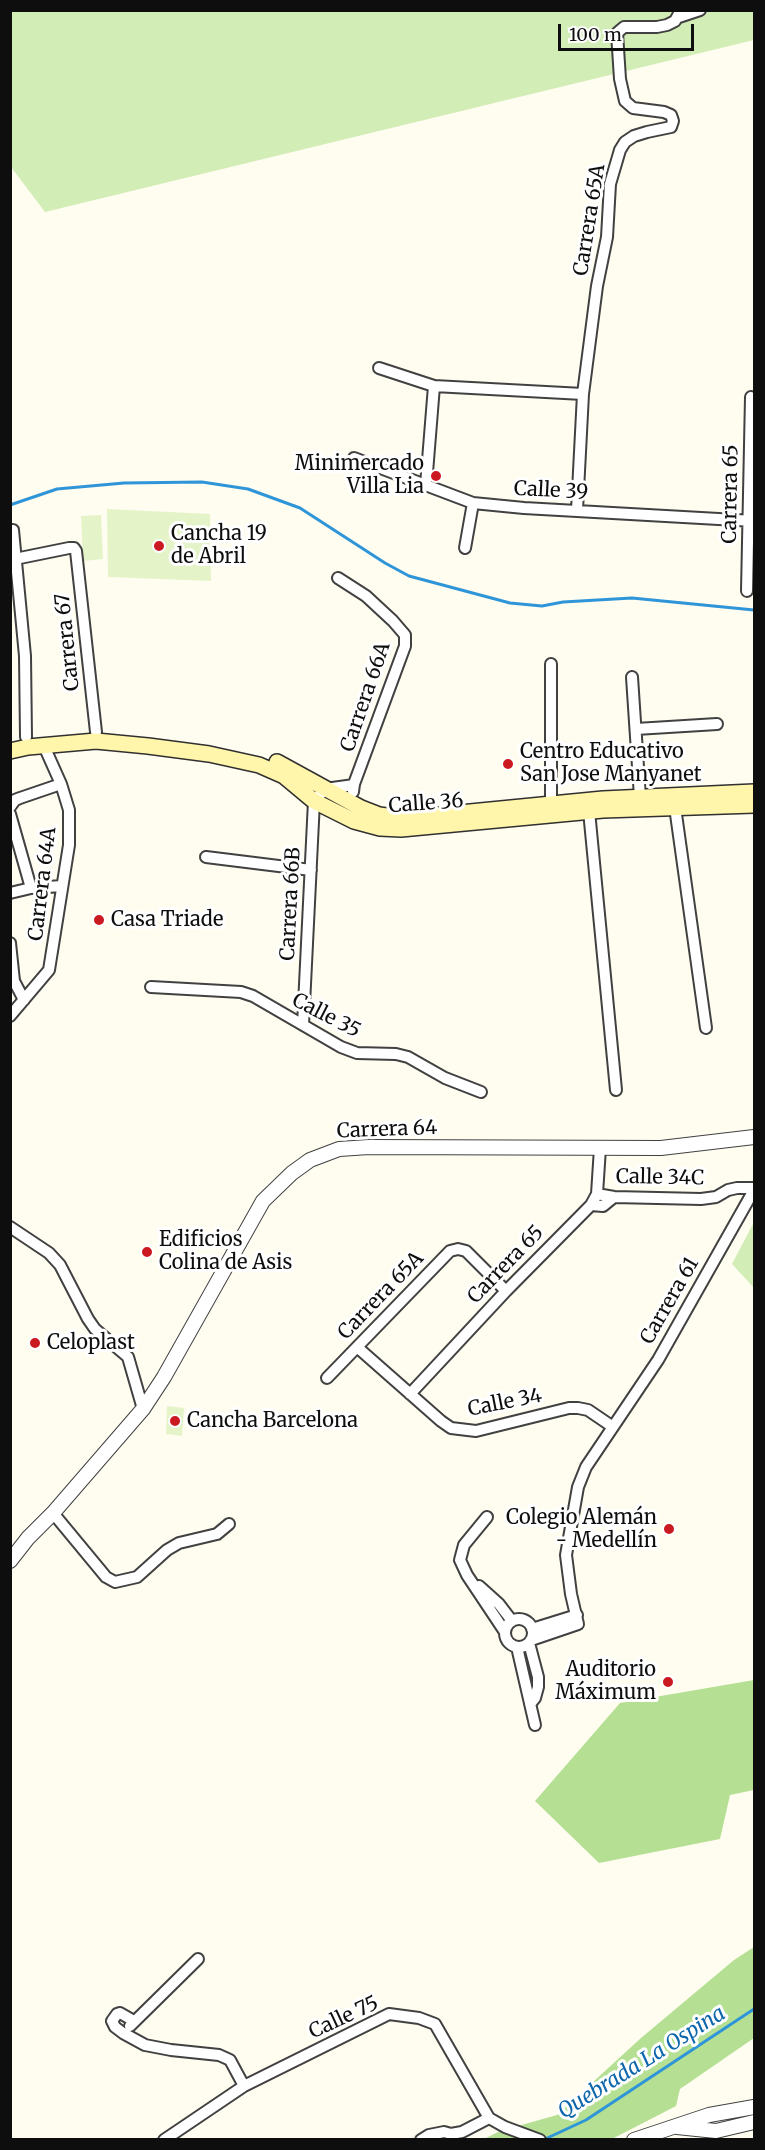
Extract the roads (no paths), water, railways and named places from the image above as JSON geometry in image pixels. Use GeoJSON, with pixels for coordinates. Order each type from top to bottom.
{"type":"FeatureCollection","features":[{"type":"Feature","properties":{"kind":"main road","name":"Calle 36"},"geometry":{"type":"LineString","coordinates":[[10,741],[26,737],[96,732],[149,736],[212,745],[264,756],[352,804],[379,815],[409,818],[640,797],[754,792]]}},
{"type":"Feature","properties":{"kind":"main road","name":"Calle 36"},"geometry":{"type":"LineString","coordinates":[[10,751],[96,741],[209,754],[267,769],[284,776],[314,801],[354,821],[380,828],[401,830],[589,811],[754,805]]}},
{"type":"Feature","properties":{"kind":"street"},"geometry":{"type":"LineString","coordinates":[[678,16],[700,10]]}},
{"type":"Feature","properties":{"kind":"street","name":"Carrera 65A"},"geometry":{"type":"LineString","coordinates":[[577,510],[583,394],[597,286],[607,237],[610,184],[620,150],[625,142],[634,136],[670,127],[673,122],[671,115],[633,108],[625,101],[620,79],[617,33],[624,27],[657,27],[678,16]]}},
{"type":"Feature","properties":{"kind":"street"},"geometry":{"type":"LineString","coordinates":[[380,368],[434,386],[583,394]]}},
{"type":"Feature","properties":{"kind":"street"},"geometry":{"type":"LineString","coordinates":[[426,485],[434,386]]}},
{"type":"Feature","properties":{"kind":"street","name":"Carrera 65"},"geometry":{"type":"LineString","coordinates":[[747,591],[752,521],[751,397]]}},
{"type":"Feature","properties":{"kind":"street","name":"Calle 39"},"geometry":{"type":"LineString","coordinates":[[354,459],[473,503],[752,521]]}},
{"type":"Feature","properties":{"kind":"street"},"geometry":{"type":"LineString","coordinates":[[465,548],[473,503]]}},
{"type":"Feature","properties":{"kind":"street"},"geometry":{"type":"LineString","coordinates":[[13,530],[13,560],[25,656],[26,737]]}},
{"type":"Feature","properties":{"kind":"street","name":"Carrera 67"},"geometry":{"type":"LineString","coordinates":[[13,560],[74,549],[76,551],[96,732]]}},
{"type":"Feature","properties":{"kind":"street","name":"Carrera 66A"},"geometry":{"type":"LineString","coordinates":[[338,578],[366,596],[405,635],[405,646],[399,665],[354,785],[352,804]]}},
{"type":"Feature","properties":{"kind":"street"},"geometry":{"type":"LineString","coordinates":[[550,664],[551,804]]}},
{"type":"Feature","properties":{"kind":"street"},"geometry":{"type":"LineString","coordinates":[[632,677],[640,797]]}},
{"type":"Feature","properties":{"kind":"street"},"geometry":{"type":"LineString","coordinates":[[636,729],[717,723]]}},
{"type":"Feature","properties":{"kind":"street","name":"Carrera 64A"},"geometry":{"type":"LineString","coordinates":[[10,1016],[50,970],[69,845],[69,810],[61,784],[44,746]]}},
{"type":"Feature","properties":{"kind":"street"},"geometry":{"type":"LineString","coordinates":[[10,807],[15,800],[61,784]]}},
{"type":"Feature","properties":{"kind":"street"},"geometry":{"type":"LineString","coordinates":[[314,801],[325,789],[354,785]]}},
{"type":"Feature","properties":{"kind":"street","name":"Carrera 66B"},"geometry":{"type":"LineString","coordinates":[[303,1025],[314,801]]}},
{"type":"Feature","properties":{"kind":"street"},"geometry":{"type":"LineString","coordinates":[[675,807],[705,1028]]}},
{"type":"Feature","properties":{"kind":"street"},"geometry":{"type":"LineString","coordinates":[[589,811],[616,1090]]}},
{"type":"Feature","properties":{"kind":"street"},"geometry":{"type":"LineString","coordinates":[[10,814],[31,888]]}},
{"type":"Feature","properties":{"kind":"street"},"geometry":{"type":"LineString","coordinates":[[206,857],[311,870]]}},
{"type":"Feature","properties":{"kind":"street"},"geometry":{"type":"LineString","coordinates":[[10,893],[31,888],[62,886]]}},
{"type":"Feature","properties":{"kind":"street"},"geometry":{"type":"LineString","coordinates":[[10,943],[14,981],[24,1000]]}},
{"type":"Feature","properties":{"kind":"street","name":"Calle 35"},"geometry":{"type":"LineString","coordinates":[[151,987],[241,993],[253,996],[341,1047],[357,1053],[396,1054],[408,1057],[445,1078],[481,1092]]}},
{"type":"Feature","properties":{"kind":"street","name":"Carrera 64"},"geometry":{"type":"LineString","coordinates":[[10,1561],[28,1538],[58,1518],[143,1408],[165,1377],[262,1201],[291,1173],[310,1160],[343,1148],[661,1148],[754,1137]]}},
{"type":"Feature","properties":{"kind":"street","name":"Carrera 65"},"geometry":{"type":"LineString","coordinates":[[410,1394],[506,1290],[591,1204],[597,1194],[600,1149]]}},
{"type":"Feature","properties":{"kind":"street","name":"Calle 34C"},"geometry":{"type":"LineString","coordinates":[[597,1194],[614,1197],[701,1199],[716,1197],[737,1188],[754,1189]]}},
{"type":"Feature","properties":{"kind":"street","name":"Carrera 61"},"geometry":{"type":"LineString","coordinates":[[531,1641],[578,1620],[566,1569],[570,1526],[578,1487],[586,1467],[658,1360],[754,1189]]}},
{"type":"Feature","properties":{"kind":"street"},"geometry":{"type":"LineString","coordinates":[[591,1204],[603,1206],[614,1197]]}},
{"type":"Feature","properties":{"kind":"street"},"geometry":{"type":"LineString","coordinates":[[10,1227],[37,1243],[60,1265],[95,1329],[128,1357],[143,1408]]}},
{"type":"Feature","properties":{"kind":"street","name":"Carrera 65A"},"geometry":{"type":"LineString","coordinates":[[327,1378],[450,1251],[458,1249],[466,1251],[506,1290]]}},
{"type":"Feature","properties":{"kind":"street","name":"Calle 34"},"geometry":{"type":"LineString","coordinates":[[357,1347],[451,1428],[476,1431],[568,1408],[588,1410],[613,1427]]}},
{"type":"Feature","properties":{"kind":"street"},"geometry":{"type":"LineString","coordinates":[[487,1517],[464,1545],[460,1560],[467,1575],[505,1632],[509,1643],[518,1651],[535,1725]]}},
{"type":"Feature","properties":{"kind":"street"},"geometry":{"type":"LineString","coordinates":[[58,1518],[105,1577],[115,1582],[136,1577],[167,1550],[179,1543],[217,1534],[229,1524]]}},
{"type":"Feature","properties":{"kind":"street"},"geometry":{"type":"LineString","coordinates":[[467,1575],[505,1611],[512,1621]]}},
{"type":"Feature","properties":{"kind":"street"},"geometry":{"type":"LineString","coordinates":[[496,1618],[499,1612],[505,1611]]}},
{"type":"Feature","properties":{"kind":"street"},"geometry":{"type":"LineString","coordinates":[[505,1632],[508,1623],[522,1619],[526,1621],[538,1687],[535,1698],[530,1704]]}},
{"type":"Feature","properties":{"kind":"street"},"geometry":{"type":"LineString","coordinates":[[518,1651],[531,1641]]}},
{"type":"Feature","properties":{"kind":"street"},"geometry":{"type":"LineString","coordinates":[[123,2033],[198,1959]]}},
{"type":"Feature","properties":{"kind":"street"},"geometry":{"type":"LineString","coordinates":[[134,2021],[124,2014],[117,2014],[112,2021],[123,2033],[145,2045],[219,2055],[230,2060],[244,2086]]}},
{"type":"Feature","properties":{"kind":"street","name":"Calle 75"},"geometry":{"type":"LineString","coordinates":[[164,2139],[244,2086],[389,2014],[419,2018],[435,2025],[489,2118]]}},
{"type":"Feature","properties":{"kind":"street"},"geometry":{"type":"LineString","coordinates":[[634,2139],[709,2115],[754,2107]]}},
{"type":"Feature","properties":{"kind":"street"},"geometry":{"type":"LineString","coordinates":[[706,2131],[705,2122],[709,2115]]}},
{"type":"Feature","properties":{"kind":"street"},"geometry":{"type":"LineString","coordinates":[[421,2139],[444,2132],[451,2134],[462,2132],[489,2118],[505,2127],[539,2139]]}},
{"type":"Feature","properties":{"kind":"street"},"geometry":{"type":"LineString","coordinates":[[675,2126],[706,2131],[728,2129],[754,2121]]}},
{"type":"Feature","properties":{"kind":"waterway"},"geometry":{"type":"LineString","coordinates":[[10,505],[57,489],[124,483],[202,482],[248,489],[300,508],[409,576],[510,603],[542,606],[563,602],[632,598],[754,610]]}},
{"type":"Feature","properties":{"kind":"waterway","name":"Quebrada La Ospina"},"geometry":{"type":"LineString","coordinates":[[543,2140],[586,2120],[754,2009]]}},
{"type":"Feature","properties":{"kind":"place","name":"Minimercado Villa Lia"},"geometry":{"type":"Point","coordinates":[436,476]}},
{"type":"Feature","properties":{"kind":"place","name":"Cancha 19 de Abril"},"geometry":{"type":"Point","coordinates":[159,546]}},
{"type":"Feature","properties":{"kind":"place","name":"Centro Educativo San Jose Manyanet"},"geometry":{"type":"Point","coordinates":[508,764]}},
{"type":"Feature","properties":{"kind":"place","name":"Casa Triade"},"geometry":{"type":"Point","coordinates":[99,920]}},
{"type":"Feature","properties":{"kind":"place","name":"Edificios Colina de Asis"},"geometry":{"type":"Point","coordinates":[147,1252]}},
{"type":"Feature","properties":{"kind":"place","name":"Celoplast"},"geometry":{"type":"Point","coordinates":[35,1343]}},
{"type":"Feature","properties":{"kind":"place","name":"Cancha Barcelona"},"geometry":{"type":"Point","coordinates":[175,1421]}},
{"type":"Feature","properties":{"kind":"place","name":"Colegio Alemán - Medellín"},"geometry":{"type":"Point","coordinates":[669,1529]}},
{"type":"Feature","properties":{"kind":"place","name":"Auditorio Máximum"},"geometry":{"type":"Point","coordinates":[668,1682]}}]}
